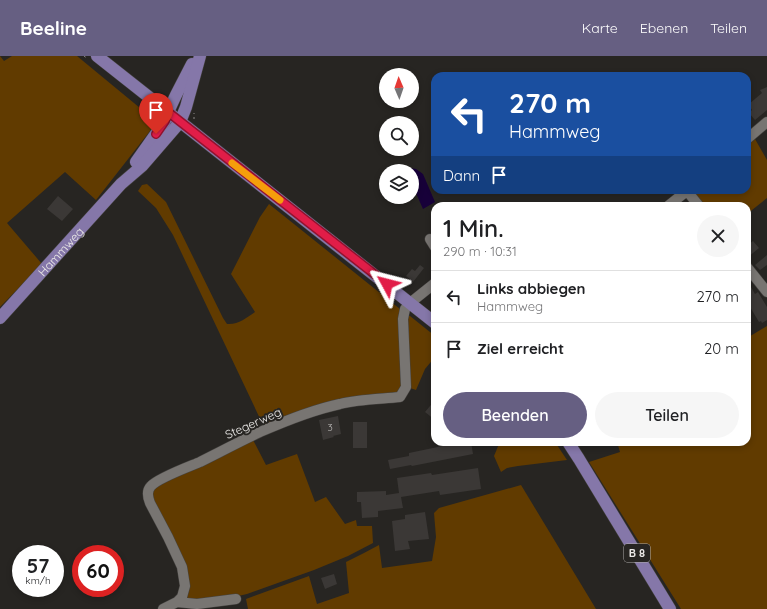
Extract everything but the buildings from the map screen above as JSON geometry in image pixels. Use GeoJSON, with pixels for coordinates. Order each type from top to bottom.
{"type":"FeatureCollection","features":[{"type":"Feature","properties":{"kind":"main road"},"geometry":{"type":"LineString","coordinates":[[97,56],[431,320]]}},
{"type":"Feature","properties":{"kind":"main road","name":"Hammweg"},"geometry":{"type":"LineString","coordinates":[[171,114],[176,95],[198,56]]}},
{"type":"Feature","properties":{"kind":"main road","name":"Hammweg"},"geometry":{"type":"LineString","coordinates":[[0,318],[121,184],[171,114],[186,107],[198,56]]}},
{"type":"Feature","properties":{"kind":"main road","name":"B 8"},"geometry":{"type":"LineString","coordinates":[[571,446],[670,609]]}},
{"type":"Feature","properties":{"kind":"street"},"geometry":{"type":"LineString","coordinates":[[751,136],[767,122]]}},
{"type":"Feature","properties":{"kind":"street"},"geometry":{"type":"LineString","coordinates":[[673,202],[682,194]]}},
{"type":"Feature","properties":{"kind":"street"},"geometry":{"type":"LineString","coordinates":[[751,272],[767,292]]}},
{"type":"Feature","properties":{"kind":"street"},"geometry":{"type":"LineString","coordinates":[[410,303],[431,286]]}},
{"type":"Feature","properties":{"kind":"street","name":"Stegerweg"},"geometry":{"type":"LineString","coordinates":[[177,602],[182,597],[185,586],[182,567],[150,503],[148,498],[149,487],[155,482],[261,432],[297,417],[340,403],[400,397],[406,387],[403,319],[405,309],[410,303]]}},
{"type":"Feature","properties":{"kind":"street"},"geometry":{"type":"LineString","coordinates":[[163,609],[177,602],[197,604],[236,599]]}},
{"type":"Feature","properties":{"kind":"shaded area"},"geometry":{"type":"Polygon","coordinates":[[[0,56],[4,61],[12,56],[77,56],[157,122],[96,200],[65,172],[7,223],[42,264],[0,307],[0,56]]]}},
{"type":"Feature","properties":{"kind":"shaded area"},"geometry":{"type":"Polygon","coordinates":[[[755,139],[767,160],[767,198],[751,211],[751,202],[699,202],[693,194],[751,194],[751,142],[755,139]]]}},
{"type":"Feature","properties":{"kind":"shaded area"},"geometry":{"type":"Polygon","coordinates":[[[419,171],[423,174],[435,202],[431,202],[431,204],[423,209],[419,200],[419,171]]]}},
{"type":"Feature","properties":{"kind":"shaded area"},"geometry":{"type":"Polygon","coordinates":[[[147,184],[166,202],[227,324],[245,319],[255,312],[231,274],[260,217],[269,204],[400,309],[402,383],[399,392],[264,427],[173,235],[156,208],[138,191],[142,185],[147,184]]]}},
{"type":"Feature","properties":{"kind":"shaded area"},"geometry":{"type":"Polygon","coordinates":[[[410,316],[431,333],[431,362],[425,369],[416,390],[410,388],[407,320],[410,316]]]}},
{"type":"Feature","properties":{"kind":"shaded area"},"geometry":{"type":"Polygon","coordinates":[[[767,326],[767,609],[681,609],[589,462],[620,452],[618,446],[751,446],[751,336],[767,326]]]}},
{"type":"Feature","properties":{"kind":"shaded area"},"geometry":{"type":"Polygon","coordinates":[[[252,438],[266,465],[297,454],[315,502],[326,497],[345,524],[356,520],[357,526],[372,526],[373,543],[348,556],[314,570],[247,594],[221,600],[188,600],[186,596],[187,590],[152,500],[152,489],[252,438]]]}},
{"type":"Feature","properties":{"kind":"shaded area"},"geometry":{"type":"Polygon","coordinates":[[[498,446],[558,446],[567,460],[507,468],[501,472],[494,456],[498,446]]]}},
{"type":"Feature","properties":{"kind":"shaded area"},"geometry":{"type":"Polygon","coordinates":[[[521,485],[596,609],[248,609],[246,599],[309,576],[317,604],[349,593],[346,562],[379,545],[382,568],[432,561],[436,537],[434,513],[439,508],[521,485]]]}},
{"type":"Feature","properties":{"kind":"slow traffic"},"geometry":{"type":"LineString","coordinates":[[232,163],[280,200]]}},
{"type":"Feature","properties":{"kind":"route"},"geometry":{"type":"LineString","coordinates":[[156,134],[165,121],[168,112],[387,284]]}}]}
